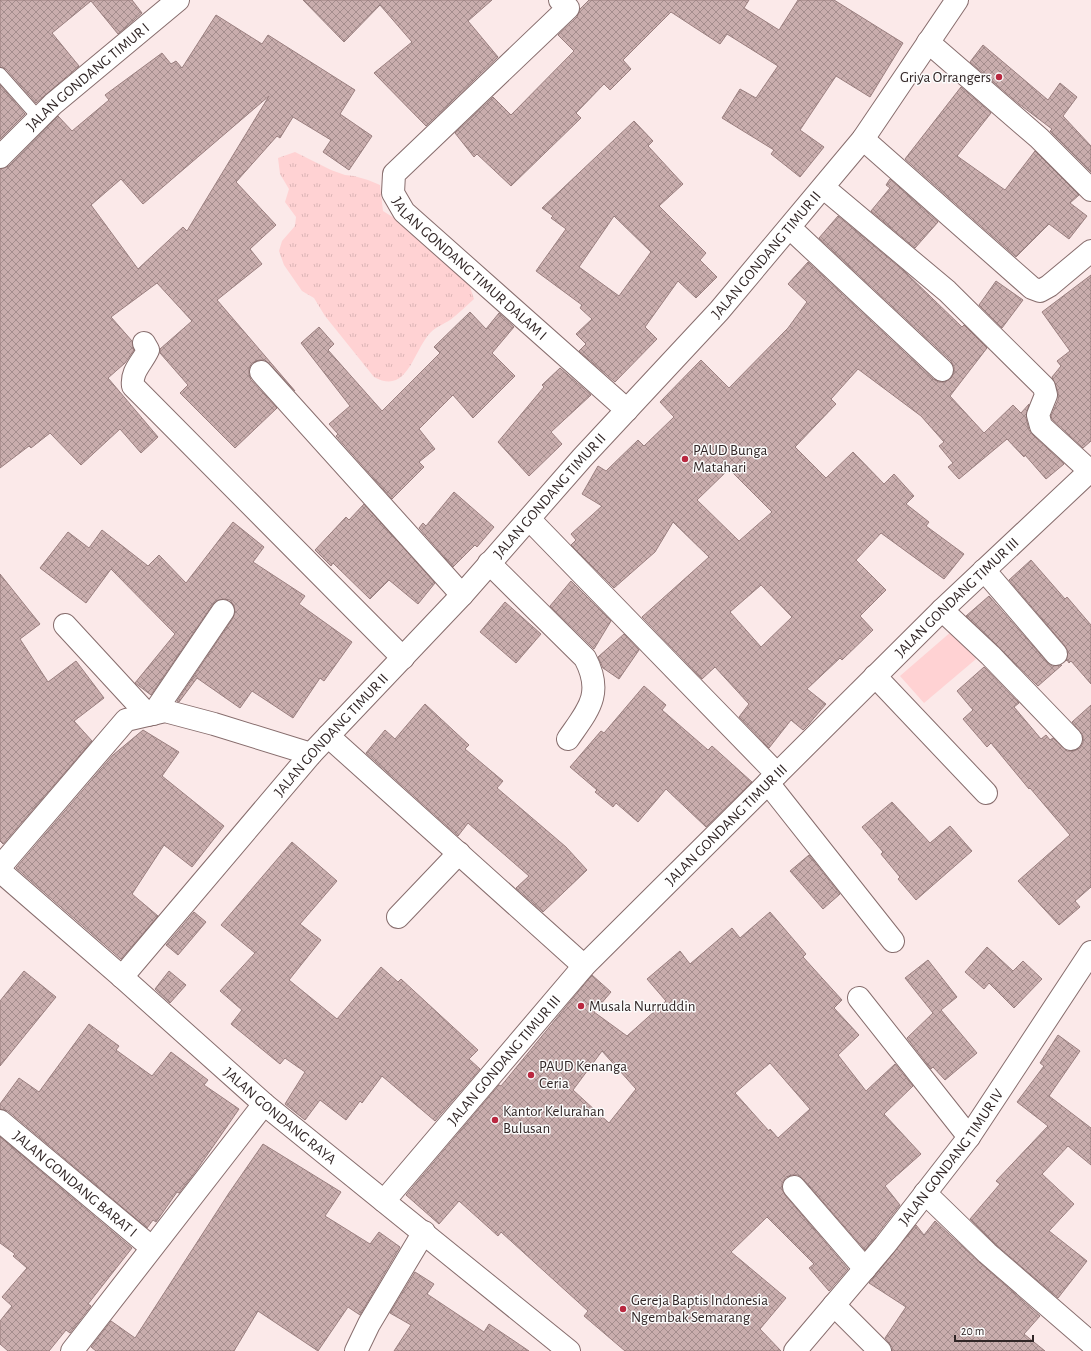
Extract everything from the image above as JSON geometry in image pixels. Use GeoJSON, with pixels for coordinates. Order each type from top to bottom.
{"type":"FeatureCollection","features":[{"type":"Feature","properties":{"kind":"street","name":"JALAN GONDANG TIMUR I"},"geometry":{"type":"LineString","coordinates":[[0,157],[53,104],[178,0]]}},
{"type":"Feature","properties":{"kind":"street","name":"JALAN GONDANG TIMUR II"},"geometry":{"type":"LineString","coordinates":[[122,977],[311,754],[462,595],[627,410],[719,311],[790,228],[863,139],[957,0]]}},
{"type":"Feature","properties":{"kind":"street","name":"JALAN GONDANG TIMUR DALAM I"},"geometry":{"type":"LineString","coordinates":[[568,3],[394,174],[393,193],[404,212],[627,410]]}},
{"type":"Feature","properties":{"kind":"street"},"geometry":{"type":"LineString","coordinates":[[928,42],[1039,138],[1091,190]]}},
{"type":"Feature","properties":{"kind":"street"},"geometry":{"type":"LineString","coordinates":[[863,139],[1032,288],[1040,291],[1049,286],[1091,251]]}},
{"type":"Feature","properties":{"kind":"street"},"geometry":{"type":"LineString","coordinates":[[824,188],[947,291],[1044,387],[1046,396],[1038,415],[1042,426],[1091,471]]}},
{"type":"Feature","properties":{"kind":"street"},"geometry":{"type":"LineString","coordinates":[[790,228],[942,370]]}},
{"type":"Feature","properties":{"kind":"street"},"geometry":{"type":"LineString","coordinates":[[144,343],[148,350],[136,369],[132,380],[133,386],[403,658]]}},
{"type":"Feature","properties":{"kind":"street"},"geometry":{"type":"LineString","coordinates":[[261,372],[462,595]]}},
{"type":"Feature","properties":{"kind":"street","name":"JALAN GONDANG TIMUR III"},"geometry":{"type":"LineString","coordinates":[[384,1201],[584,966],[942,610],[1091,471]]}},
{"type":"Feature","properties":{"kind":"street"},"geometry":{"type":"LineString","coordinates":[[529,519],[773,778],[893,941]]}},
{"type":"Feature","properties":{"kind":"street"},"geometry":{"type":"LineString","coordinates":[[489,563],[585,658],[591,669],[594,686],[590,708],[568,739]]}},
{"type":"Feature","properties":{"kind":"street"},"geometry":{"type":"LineString","coordinates":[[984,570],[1056,654]]}},
{"type":"Feature","properties":{"kind":"street"},"geometry":{"type":"LineString","coordinates":[[942,610],[990,656],[1071,739]]}},
{"type":"Feature","properties":{"kind":"street"},"geometry":{"type":"LineString","coordinates":[[151,714],[223,611]]}},
{"type":"Feature","properties":{"kind":"street"},"geometry":{"type":"LineString","coordinates":[[65,625],[151,714]]}},
{"type":"Feature","properties":{"kind":"street"},"geometry":{"type":"LineString","coordinates":[[875,676],[986,793]]}},
{"type":"Feature","properties":{"kind":"street"},"geometry":{"type":"LineString","coordinates":[[0,867],[126,720],[165,711],[214,724],[311,754]]}},
{"type":"Feature","properties":{"kind":"street"},"geometry":{"type":"LineString","coordinates":[[328,736],[584,966]]}},
{"type":"Feature","properties":{"kind":"street"},"geometry":{"type":"LineString","coordinates":[[398,917],[459,853]]}},
{"type":"Feature","properties":{"kind":"street","name":"JALAN GONDANG RAYA"},"geometry":{"type":"LineString","coordinates":[[0,871],[122,977],[264,1104],[424,1232],[569,1351]]}},
{"type":"Feature","properties":{"kind":"street","name":"JALAN GONDANG TIMUR IV"},"geometry":{"type":"LineString","coordinates":[[795,1351],[865,1269],[969,1137],[1091,952]]}},
{"type":"Feature","properties":{"kind":"street"},"geometry":{"type":"LineString","coordinates":[[859,998],[969,1137]]}},
{"type":"Feature","properties":{"kind":"street","name":"JALAN GONDANG BARAT I"},"geometry":{"type":"LineString","coordinates":[[72,1351],[264,1104]]}},
{"type":"Feature","properties":{"kind":"street","name":"JALAN GONDANG BARAT I"},"geometry":{"type":"LineString","coordinates":[[0,1121],[152,1247]]}},
{"type":"Feature","properties":{"kind":"street"},"geometry":{"type":"LineString","coordinates":[[794,1187],[865,1269]]}},
{"type":"Feature","properties":{"kind":"street"},"geometry":{"type":"LineString","coordinates":[[925,1193],[987,1253],[1091,1343]]}},
{"type":"Feature","properties":{"kind":"street"},"geometry":{"type":"LineString","coordinates":[[356,1351],[369,1324],[424,1232]]}},
{"type":"Feature","properties":{"kind":"street"},"geometry":{"type":"LineString","coordinates":[[834,1305],[880,1351]]}},
{"type":"Feature","properties":{"kind":"lane"},"geometry":{"type":"LineString","coordinates":[[0,74],[39,118]]}},
{"type":"Feature","properties":{"kind":"green space"},"geometry":{"type":"Polygon","coordinates":[[[295,152],[331,170],[368,180],[380,185],[383,211],[399,221],[426,243],[469,284],[474,299],[450,320],[431,332],[408,368],[402,376],[395,381],[385,381],[374,377],[325,316],[314,298],[302,291],[284,265],[279,251],[282,241],[295,226],[296,217],[285,202],[289,189],[280,174],[278,158],[295,152]]]}},
{"type":"Feature","properties":{"kind":"green space"},"geometry":{"type":"Polygon","coordinates":[[[952,631],[976,659],[924,703],[900,676],[952,631]]]}},
{"type":"Feature","properties":{"kind":"building"},"geometry":{"type":"Polygon","coordinates":[[[0,0],[132,0],[142,13],[118,34],[91,1],[52,33],[79,66],[36,103],[6,69],[0,67],[0,0]]]}},
{"type":"Feature","properties":{"kind":"building"},"geometry":{"type":"Polygon","coordinates":[[[303,0],[492,0],[468,21],[498,57],[426,126],[374,73],[412,42],[380,5],[344,42],[303,0]]]}},
{"type":"Feature","properties":{"kind":"building"},"geometry":{"type":"Polygon","coordinates":[[[589,0],[749,0],[744,8],[779,30],[798,0],[834,0],[903,43],[870,97],[836,76],[800,130],[824,147],[800,177],[771,154],[774,150],[722,118],[740,89],[756,98],[778,66],[727,34],[720,44],[671,12],[623,60],[631,69],[610,90],[604,84],[576,113],[581,118],[511,186],[477,154],[474,157],[455,133],[493,97],[511,115],[574,51],[558,35],[577,17],[580,9],[589,0]]]}},
{"type":"Feature","properties":{"kind":"building"},"geometry":{"type":"Polygon","coordinates":[[[216,15],[262,44],[268,35],[355,90],[340,114],[372,136],[349,170],[323,152],[331,140],[293,117],[280,138],[277,136],[236,182],[276,225],[250,249],[262,264],[217,300],[295,391],[265,360],[259,360],[252,363],[249,368],[251,380],[277,408],[235,448],[180,393],[188,385],[160,353],[160,349],[192,321],[157,283],[111,317],[132,341],[134,350],[125,363],[108,378],[158,437],[141,453],[120,429],[81,465],[50,433],[31,448],[29,446],[0,468],[0,169],[9,166],[58,116],[72,131],[109,100],[105,95],[162,53],[171,64],[176,61],[182,68],[216,15]],[[269,96],[143,204],[121,179],[91,205],[138,269],[183,227],[187,231],[269,96]]]}},
{"type":"Feature","properties":{"kind":"building"},"geometry":{"type":"Polygon","coordinates":[[[983,45],[1048,100],[1060,83],[1077,97],[1063,116],[1091,146],[1091,172],[1050,131],[1052,129],[1019,104],[970,62],[983,45]]]}},
{"type":"Feature","properties":{"kind":"building"},"geometry":{"type":"Polygon","coordinates":[[[0,85],[25,114],[0,139],[0,85]]]}},
{"type":"Feature","properties":{"kind":"building"},"geometry":{"type":"Polygon","coordinates":[[[961,87],[991,113],[957,156],[1005,190],[1035,151],[1079,195],[1070,203],[1087,216],[1069,239],[1049,224],[1016,257],[905,159],[961,87]]]}},
{"type":"Feature","properties":{"kind":"building"},"geometry":{"type":"Polygon","coordinates":[[[634,121],[653,141],[648,146],[683,184],[659,206],[706,253],[700,260],[717,277],[696,298],[678,281],[645,327],[657,339],[615,382],[579,351],[586,344],[576,334],[592,319],[580,308],[582,305],[536,271],[566,229],[551,218],[553,216],[542,208],[634,121]],[[614,216],[579,267],[619,296],[651,252],[614,216]]]}},
{"type":"Feature","properties":{"kind":"building"},"geometry":{"type":"Polygon","coordinates":[[[890,179],[938,222],[915,248],[871,211],[890,188],[886,185],[890,179]]]}},
{"type":"Feature","properties":{"kind":"building"},"geometry":{"type":"Polygon","coordinates":[[[838,216],[904,271],[962,327],[964,325],[987,348],[950,396],[984,433],[1013,405],[1021,413],[1029,404],[1026,418],[1029,430],[1064,464],[1046,479],[1025,455],[1024,457],[1007,439],[959,479],[948,467],[953,463],[939,446],[944,442],[921,416],[858,369],[831,399],[836,404],[795,447],[826,478],[853,452],[884,484],[894,474],[914,496],[906,504],[929,522],[926,526],[964,554],[944,579],[881,533],[856,560],[886,590],[860,616],[873,630],[842,660],[840,658],[807,689],[826,704],[808,725],[803,730],[791,720],[769,748],[739,717],[749,704],[715,667],[702,679],[642,617],[709,557],[673,522],[655,552],[614,588],[571,545],[576,540],[571,534],[602,506],[582,494],[598,466],[606,471],[638,440],[644,446],[674,417],[660,402],[701,360],[729,388],[788,328],[807,302],[788,284],[808,262],[933,379],[939,382],[945,382],[951,378],[954,373],[954,367],[951,361],[819,238],[838,216]],[[729,469],[697,500],[739,541],[772,512],[729,469]],[[761,585],[730,612],[761,647],[792,617],[761,585]]]}},
{"type":"Feature","properties":{"kind":"building"},"geometry":{"type":"Polygon","coordinates":[[[1091,275],[1091,441],[1083,448],[1052,419],[1051,416],[1058,400],[1058,392],[1052,377],[1061,366],[1057,361],[1070,351],[1042,312],[1091,275]]]}},
{"type":"Feature","properties":{"kind":"building"},"geometry":{"type":"Polygon","coordinates":[[[996,281],[1023,300],[1002,328],[979,305],[996,281]]]}},
{"type":"Feature","properties":{"kind":"building"},"geometry":{"type":"Polygon","coordinates":[[[470,312],[486,329],[499,313],[514,327],[492,353],[515,376],[473,418],[453,395],[419,429],[435,449],[419,462],[424,467],[392,499],[336,436],[338,434],[329,424],[350,406],[301,343],[319,327],[334,344],[328,350],[382,411],[440,353],[434,347],[470,312]]]}},
{"type":"Feature","properties":{"kind":"building"},"geometry":{"type":"Polygon","coordinates":[[[560,368],[591,395],[551,432],[562,444],[529,476],[498,442],[544,387],[542,385],[560,368]]]}},
{"type":"Feature","properties":{"kind":"building"},"geometry":{"type":"Polygon","coordinates":[[[454,492],[494,527],[477,547],[475,545],[453,567],[419,528],[423,523],[426,526],[454,492]]]}},
{"type":"Feature","properties":{"kind":"building"},"geometry":{"type":"Polygon","coordinates":[[[364,504],[435,583],[418,604],[389,580],[370,599],[333,563],[331,566],[315,550],[346,517],[349,520],[364,504]]]}},
{"type":"Feature","properties":{"kind":"building"},"geometry":{"type":"Polygon","coordinates":[[[233,522],[264,547],[253,562],[305,596],[299,604],[352,642],[324,681],[320,678],[293,718],[252,691],[240,708],[197,678],[179,702],[177,701],[233,618],[235,612],[234,606],[230,600],[218,600],[213,604],[151,695],[135,683],[175,634],[111,569],[86,603],[40,568],[68,532],[89,548],[102,530],[148,566],[159,555],[186,583],[233,522]]]}},
{"type":"Feature","properties":{"kind":"building"},"geometry":{"type":"Polygon","coordinates":[[[1031,560],[1065,599],[1067,597],[1091,625],[1091,684],[1071,661],[1069,663],[1067,660],[1066,661],[1068,652],[1065,646],[1009,580],[1031,560]]]}},
{"type":"Feature","properties":{"kind":"building"},"geometry":{"type":"Polygon","coordinates":[[[0,574],[40,624],[20,639],[48,682],[76,661],[104,698],[74,721],[92,741],[3,844],[0,841],[0,574]]]}},
{"type":"Feature","properties":{"kind":"building"},"geometry":{"type":"Polygon","coordinates":[[[571,581],[611,621],[594,649],[550,606],[571,581]]]}},
{"type":"Feature","properties":{"kind":"building"},"geometry":{"type":"Polygon","coordinates":[[[989,596],[1047,662],[1052,666],[1062,665],[1038,686],[966,616],[989,596]]]}},
{"type":"Feature","properties":{"kind":"building"},"geometry":{"type":"Polygon","coordinates":[[[505,602],[541,634],[516,663],[480,632],[505,602]]]}},
{"type":"Feature","properties":{"kind":"building"},"geometry":{"type":"Polygon","coordinates":[[[624,634],[639,650],[619,679],[603,668],[598,657],[624,634]]]}},
{"type":"Feature","properties":{"kind":"building"},"geometry":{"type":"Polygon","coordinates":[[[984,667],[1019,703],[1014,707],[1041,739],[1046,735],[1050,740],[1053,738],[1067,751],[1074,751],[1080,748],[1083,743],[1083,736],[1072,722],[1091,705],[1091,887],[1075,901],[1080,907],[1059,925],[1018,881],[1070,835],[991,743],[987,747],[963,719],[973,710],[957,691],[984,667]]]}},
{"type":"Feature","properties":{"kind":"building"},"geometry":{"type":"Polygon","coordinates":[[[644,686],[666,705],[662,710],[708,750],[712,746],[752,782],[706,827],[666,789],[638,822],[616,803],[613,807],[595,792],[597,790],[570,767],[601,731],[604,733],[644,686]]]}},
{"type":"Feature","properties":{"kind":"building"},"geometry":{"type":"Polygon","coordinates":[[[425,704],[469,745],[465,749],[503,781],[497,788],[566,847],[587,870],[543,912],[516,888],[529,876],[468,823],[458,836],[366,753],[385,730],[395,739],[425,704]]]}},
{"type":"Feature","properties":{"kind":"building"},"geometry":{"type":"Polygon","coordinates":[[[143,730],[179,752],[162,776],[224,826],[192,867],[164,845],[132,894],[158,916],[121,959],[16,868],[113,755],[143,730]]]}},
{"type":"Feature","properties":{"kind":"building"},"geometry":{"type":"Polygon","coordinates":[[[892,802],[930,843],[950,826],[972,851],[916,900],[898,879],[900,877],[881,854],[883,852],[862,827],[892,802]]]}},
{"type":"Feature","properties":{"kind":"building"},"geometry":{"type":"Polygon","coordinates":[[[292,842],[337,881],[300,924],[321,940],[289,980],[337,1019],[381,967],[398,982],[401,979],[478,1050],[469,1059],[480,1069],[435,1121],[382,1076],[362,1103],[360,1101],[346,1120],[320,1100],[305,1120],[285,1104],[305,1072],[285,1058],[280,1064],[231,1024],[242,1010],[220,991],[255,953],[221,925],[292,842]]]}},
{"type":"Feature","properties":{"kind":"building"},"geometry":{"type":"Polygon","coordinates":[[[809,855],[840,894],[823,909],[790,871],[809,855]]]}},
{"type":"Feature","properties":{"kind":"building"},"geometry":{"type":"Polygon","coordinates":[[[194,912],[206,922],[178,955],[166,945],[194,912]]]}},
{"type":"Feature","properties":{"kind":"building"},"geometry":{"type":"Polygon","coordinates":[[[770,912],[806,954],[803,957],[842,1000],[834,1008],[859,1035],[838,1055],[866,1091],[895,1064],[913,1086],[884,1114],[921,1154],[885,1186],[900,1205],[865,1250],[803,1179],[798,1175],[786,1177],[782,1183],[782,1189],[785,1195],[848,1269],[829,1291],[809,1268],[814,1264],[767,1217],[731,1252],[786,1298],[760,1329],[781,1351],[625,1351],[584,1316],[588,1311],[501,1232],[498,1236],[459,1201],[439,1224],[406,1195],[499,1085],[501,1086],[592,975],[611,992],[594,1012],[627,1036],[666,1001],[647,979],[680,951],[690,964],[732,928],[740,938],[770,912]],[[602,1051],[573,1090],[609,1123],[636,1089],[602,1051]],[[770,1063],[735,1093],[769,1131],[770,1129],[778,1138],[810,1109],[770,1063]]]}},
{"type":"Feature","properties":{"kind":"building"},"geometry":{"type":"Polygon","coordinates":[[[987,947],[1013,971],[1023,961],[1042,979],[1014,1008],[989,983],[984,989],[965,972],[987,947]]]}},
{"type":"Feature","properties":{"kind":"building"},"geometry":{"type":"Polygon","coordinates":[[[928,960],[957,997],[941,1010],[977,1053],[945,1080],[933,1067],[931,1069],[907,1038],[933,1013],[905,978],[928,960]]]}},
{"type":"Feature","properties":{"kind":"building"},"geometry":{"type":"Polygon","coordinates":[[[24,971],[56,997],[0,1066],[0,1001],[24,971]]]}},
{"type":"Feature","properties":{"kind":"building"},"geometry":{"type":"Polygon","coordinates":[[[169,971],[186,985],[170,1003],[155,989],[169,971]]]}},
{"type":"Feature","properties":{"kind":"building"},"geometry":{"type":"Polygon","coordinates":[[[89,1024],[119,1046],[116,1050],[152,1076],[171,1052],[208,1080],[204,1085],[239,1109],[179,1193],[177,1192],[156,1222],[153,1220],[147,1228],[8,1111],[0,1109],[0,1104],[19,1078],[39,1092],[89,1024]]]}},
{"type":"Feature","properties":{"kind":"building"},"geometry":{"type":"Polygon","coordinates":[[[1058,1035],[1080,1051],[1049,1096],[1091,1128],[1091,1165],[1068,1146],[1042,1174],[1074,1204],[1049,1231],[1087,1261],[1058,1298],[995,1244],[970,1219],[1000,1184],[996,1181],[1048,1126],[1017,1102],[1044,1066],[1040,1063],[1058,1035]]]}},
{"type":"Feature","properties":{"kind":"building"},"geometry":{"type":"Polygon","coordinates":[[[0,1137],[132,1248],[88,1304],[91,1306],[70,1333],[66,1330],[49,1351],[8,1351],[0,1344],[0,1321],[12,1306],[2,1297],[27,1268],[13,1256],[15,1254],[0,1243],[0,1137]]]}},
{"type":"Feature","properties":{"kind":"building"},"geometry":{"type":"Polygon","coordinates":[[[263,1144],[341,1192],[325,1216],[370,1244],[379,1232],[400,1247],[360,1315],[348,1307],[318,1351],[258,1311],[234,1351],[96,1351],[91,1347],[111,1321],[135,1338],[229,1193],[263,1144]]]}},
{"type":"Feature","properties":{"kind":"building"},"geometry":{"type":"Polygon","coordinates":[[[935,1221],[1040,1316],[1024,1334],[1045,1351],[892,1351],[892,1347],[885,1338],[906,1307],[869,1283],[916,1225],[924,1235],[935,1221]]]}},
{"type":"Feature","properties":{"kind":"building"},"geometry":{"type":"Polygon","coordinates":[[[415,1272],[434,1284],[427,1294],[484,1332],[489,1324],[529,1351],[394,1351],[411,1325],[390,1313],[415,1272]]]}},
{"type":"Feature","properties":{"kind":"place","name":"Griya Orrangers"},"geometry":{"type":"Point","coordinates":[999,77]}},
{"type":"Feature","properties":{"kind":"place","name":"PAUD Bunga Matahari"},"geometry":{"type":"Point","coordinates":[685,459]}},
{"type":"Feature","properties":{"kind":"place","name":"Musala Nurruddin"},"geometry":{"type":"Point","coordinates":[581,1006]}},
{"type":"Feature","properties":{"kind":"place","name":"PAUD Kenanga Ceria"},"geometry":{"type":"Point","coordinates":[531,1075]}},
{"type":"Feature","properties":{"kind":"place","name":"Kantor Kelurahan Bulusan"},"geometry":{"type":"Point","coordinates":[495,1120]}},
{"type":"Feature","properties":{"kind":"place","name":"Gereja Baptis Indonesia Ngembak Semarang"},"geometry":{"type":"Point","coordinates":[623,1309]}}]}
